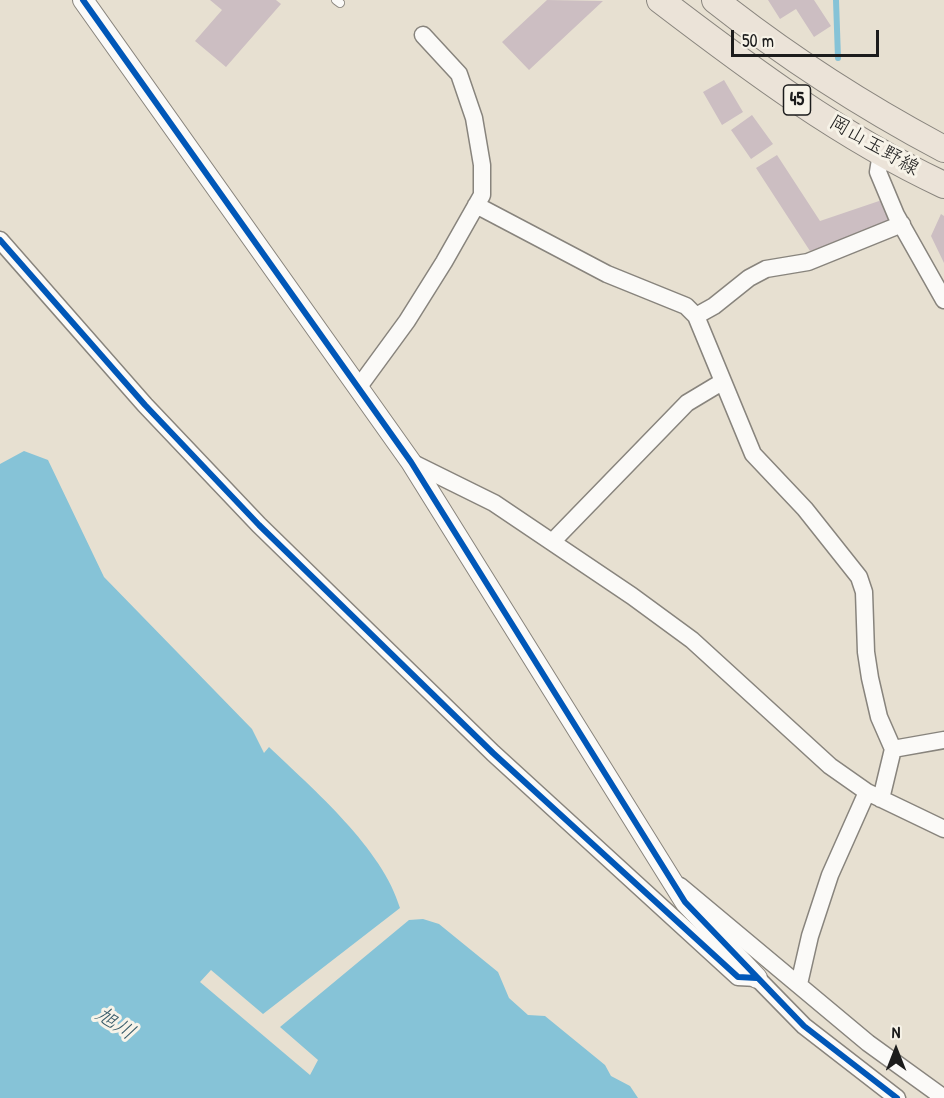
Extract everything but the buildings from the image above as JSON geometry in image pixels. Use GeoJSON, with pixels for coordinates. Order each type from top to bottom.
{"type":"FeatureCollection","features":[{"type":"Feature","properties":{"kind":"main road","name":"岡山玉野線"},"geometry":{"type":"LineString","coordinates":[[660,0],[789,95],[881,153],[944,185]]}},
{"type":"Feature","properties":{"kind":"main road","name":"岡山玉野線"},"geometry":{"type":"LineString","coordinates":[[715,0],[817,75],[867,107],[944,149]]}},
{"type":"Feature","properties":{"kind":"street"},"geometry":{"type":"LineString","coordinates":[[83,0],[411,462],[685,902],[804,1026],[897,1098]]}},
{"type":"Feature","properties":{"kind":"street"},"geometry":{"type":"LineString","coordinates":[[358,388],[407,321],[482,195],[482,165],[474,118],[459,74],[423,35]]}},
{"type":"Feature","properties":{"kind":"street"},"geometry":{"type":"LineString","coordinates":[[881,153],[878,172],[902,224],[944,300]]}},
{"type":"Feature","properties":{"kind":"street"},"geometry":{"type":"LineString","coordinates":[[476,205],[607,274],[686,306],[696,316],[753,454],[805,509],[859,577],[864,592],[866,652],[870,678],[879,717],[893,749],[874,795],[830,874],[810,936],[799,984]]}},
{"type":"Feature","properties":{"kind":"street"},"geometry":{"type":"LineString","coordinates":[[696,316],[714,306],[749,278],[766,269],[808,262],[902,224]]}},
{"type":"Feature","properties":{"kind":"street"},"geometry":{"type":"LineString","coordinates":[[0,240],[145,405],[259,525],[493,753],[738,977],[757,978]]}},
{"type":"Feature","properties":{"kind":"street"},"geometry":{"type":"LineString","coordinates":[[552,543],[687,403],[722,382]]}},
{"type":"Feature","properties":{"kind":"street"},"geometry":{"type":"LineString","coordinates":[[411,462],[494,503],[632,596],[692,640],[830,766],[874,795],[944,829]]}},
{"type":"Feature","properties":{"kind":"street"},"geometry":{"type":"LineString","coordinates":[[893,749],[944,740]]}},
{"type":"Feature","properties":{"kind":"street"},"geometry":{"type":"LineString","coordinates":[[670,878],[868,1043],[944,1098]]}},
{"type":"Feature","properties":{"kind":"water","name":"旭川"},"geometry":{"type":"Polygon","coordinates":[[[24,451],[48,460],[104,577],[252,729],[264,753],[269,747],[345,821],[379,864],[400,908],[263,1014],[211,970],[200,982],[310,1075],[318,1060],[280,1027],[409,920],[423,919],[439,924],[498,972],[509,998],[528,1015],[545,1016],[605,1065],[611,1076],[630,1086],[638,1098],[0,1098],[0,464],[24,451]]]}},
{"type":"Feature","properties":{"kind":"waterway"},"geometry":{"type":"LineString","coordinates":[[836,0],[838,58]]}},
{"type":"Feature","properties":{"kind":"cycle path"},"geometry":{"type":"LineString","coordinates":[[83,0],[411,462],[685,902],[804,1026],[897,1098]]}},
{"type":"Feature","properties":{"kind":"cycle path"},"geometry":{"type":"LineString","coordinates":[[0,240],[145,405],[259,525],[493,753],[738,977],[757,978]]}}]}
